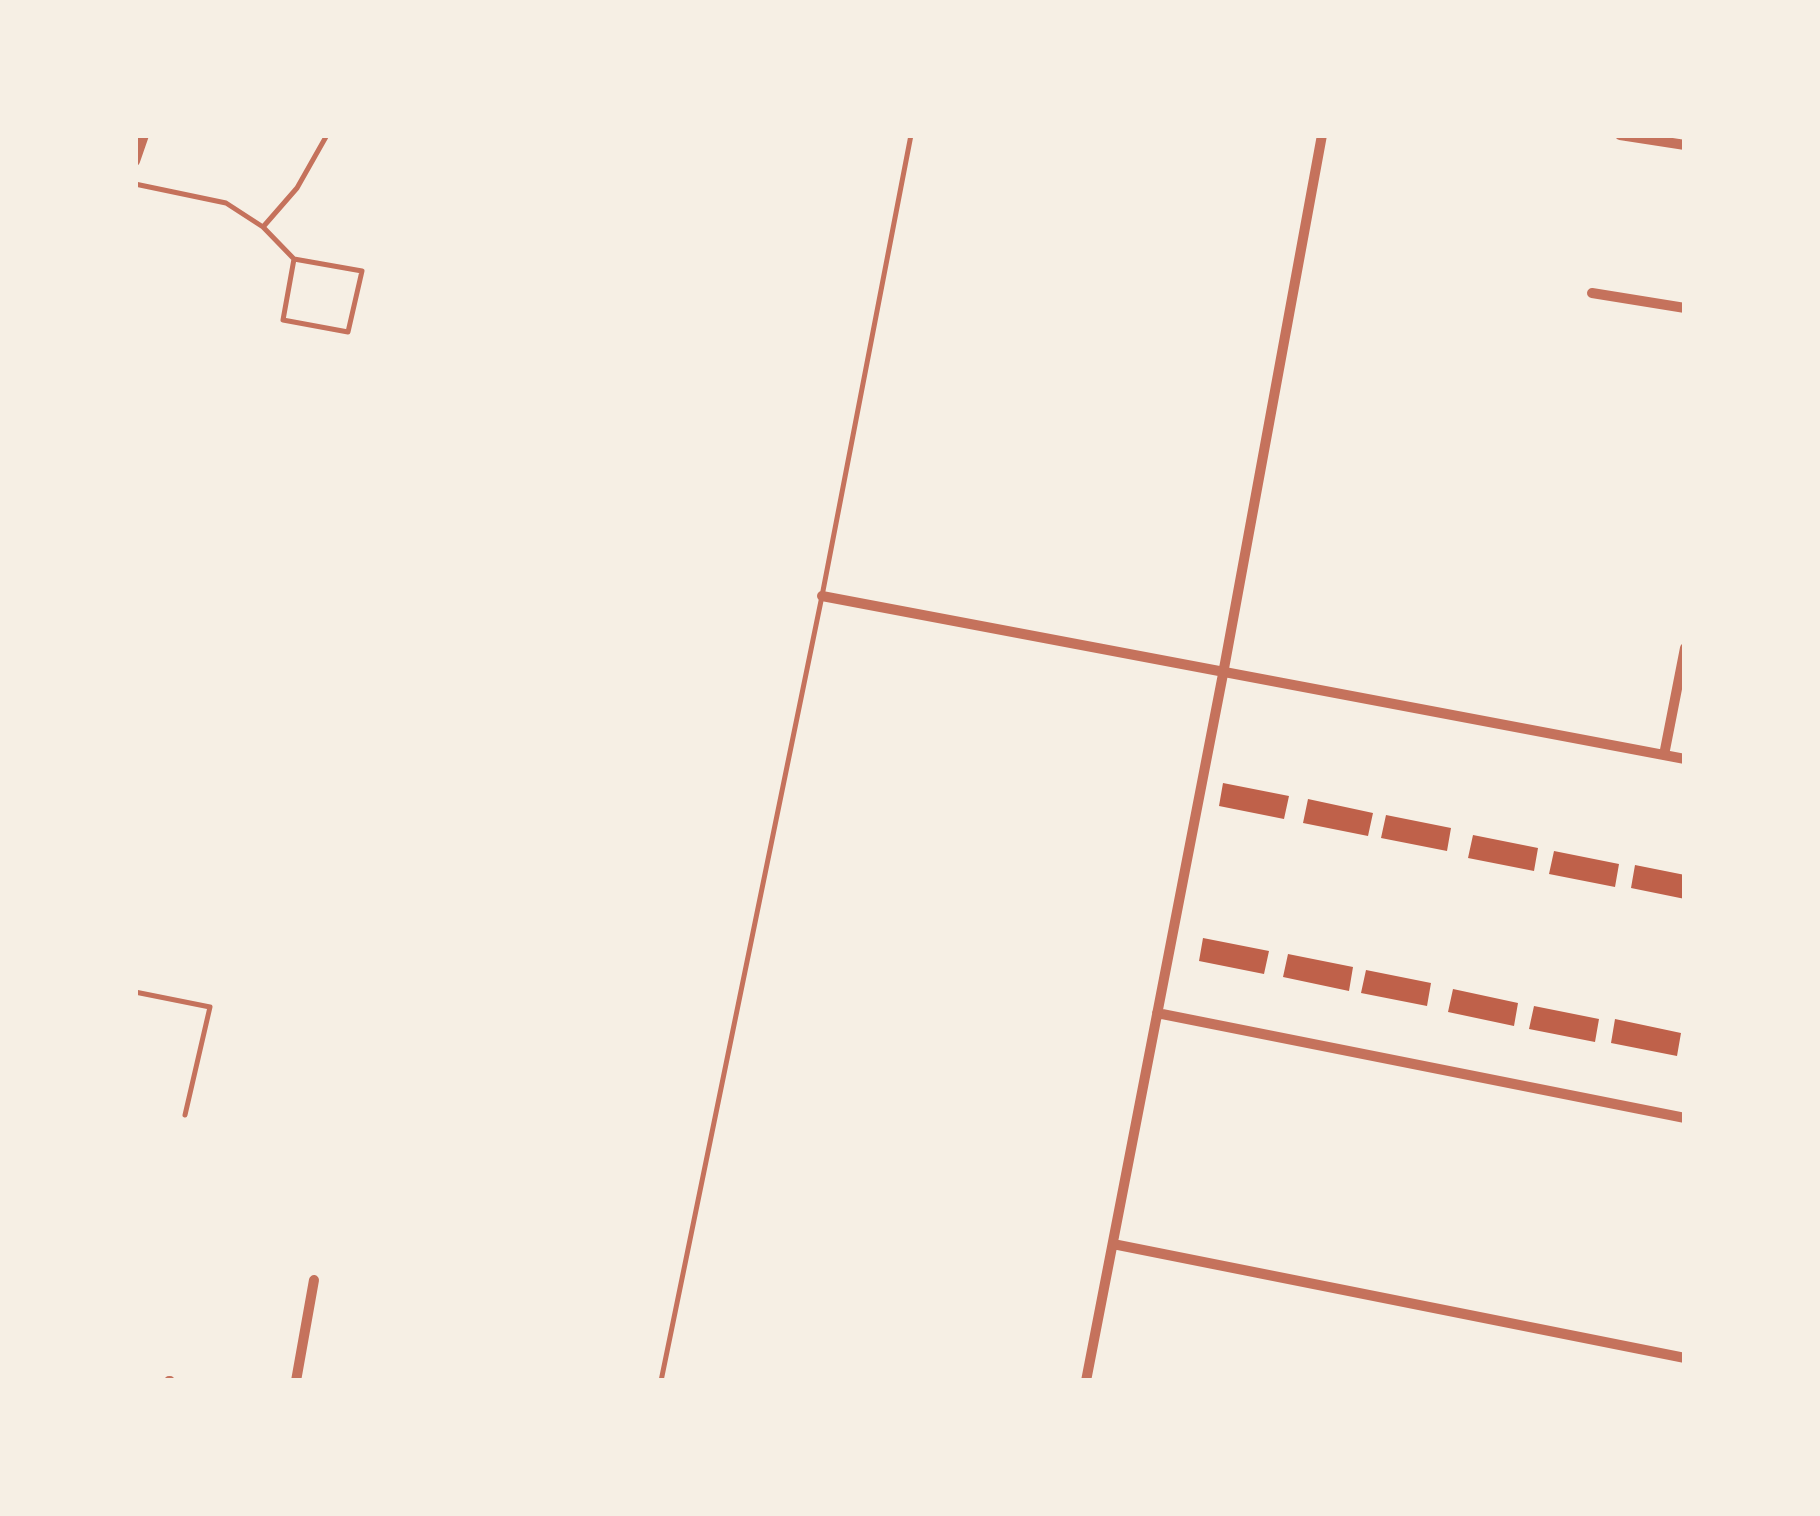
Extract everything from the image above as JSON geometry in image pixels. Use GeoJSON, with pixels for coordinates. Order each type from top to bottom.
{"type":"FeatureCollection","features":[{"type":"Feature","properties":{"kind":"street"},"geometry":{"type":"LineString","coordinates":[[135,160],[144,135]]}},
{"type":"Feature","properties":{"kind":"street"},"geometry":{"type":"LineString","coordinates":[[1086,1381],[1223,674],[1322,135]]}},
{"type":"Feature","properties":{"kind":"street"},"geometry":{"type":"LineString","coordinates":[[1620,135],[1685,144]]}},
{"type":"Feature","properties":{"kind":"street"},"geometry":{"type":"LineString","coordinates":[[1592,292],[1685,308]]}},
{"type":"Feature","properties":{"kind":"street"},"geometry":{"type":"LineString","coordinates":[[822,596],[1685,758]]}},
{"type":"Feature","properties":{"kind":"street"},"geometry":{"type":"LineString","coordinates":[[1664,754],[1685,648]]}},
{"type":"Feature","properties":{"kind":"street"},"geometry":{"type":"LineString","coordinates":[[1157,1013],[1685,1118]]}},
{"type":"Feature","properties":{"kind":"street"},"geometry":{"type":"LineString","coordinates":[[1112,1244],[1685,1358]]}},
{"type":"Feature","properties":{"kind":"street"},"geometry":{"type":"LineString","coordinates":[[296,1381],[314,1280]]}},
{"type":"Feature","properties":{"kind":"lane"},"geometry":{"type":"LineString","coordinates":[[263,227],[297,188],[327,135]]}},
{"type":"Feature","properties":{"kind":"lane"},"geometry":{"type":"LineString","coordinates":[[660,1381],[822,596],[911,135]]}},
{"type":"Feature","properties":{"kind":"lane"},"geometry":{"type":"LineString","coordinates":[[135,184],[226,203],[263,227],[294,259],[362,272],[348,332],[282,320],[294,259]]}},
{"type":"Feature","properties":{"kind":"lane"},"geometry":{"type":"LineString","coordinates":[[135,992],[210,1008],[185,1115]]}},
{"type":"Feature","properties":{"kind":"building"},"geometry":{"type":"Polygon","coordinates":[[[1223,783],[1289,796],[1284,819],[1219,806],[1223,783]]]}},
{"type":"Feature","properties":{"kind":"building"},"geometry":{"type":"Polygon","coordinates":[[[1308,799],[1373,813],[1368,836],[1303,823],[1308,799]]]}},
{"type":"Feature","properties":{"kind":"building"},"geometry":{"type":"Polygon","coordinates":[[[1386,815],[1451,828],[1447,851],[1381,838],[1386,815]]]}},
{"type":"Feature","properties":{"kind":"building"},"geometry":{"type":"Polygon","coordinates":[[[1473,835],[1538,848],[1534,871],[1468,858],[1473,835]]]}},
{"type":"Feature","properties":{"kind":"building"},"geometry":{"type":"Polygon","coordinates":[[[1554,851],[1619,864],[1615,887],[1549,874],[1554,851]]]}},
{"type":"Feature","properties":{"kind":"building"},"geometry":{"type":"Polygon","coordinates":[[[1635,865],[1685,875],[1685,899],[1631,888],[1635,865]]]}},
{"type":"Feature","properties":{"kind":"building"},"geometry":{"type":"Polygon","coordinates":[[[1203,938],[1269,951],[1264,974],[1199,961],[1203,938]]]}},
{"type":"Feature","properties":{"kind":"building"},"geometry":{"type":"Polygon","coordinates":[[[1288,954],[1353,967],[1349,991],[1283,977],[1288,954]]]}},
{"type":"Feature","properties":{"kind":"building"},"geometry":{"type":"Polygon","coordinates":[[[1366,970],[1431,983],[1427,1006],[1361,993],[1366,970]]]}},
{"type":"Feature","properties":{"kind":"building"},"geometry":{"type":"Polygon","coordinates":[[[1453,989],[1518,1003],[1514,1026],[1448,1012],[1453,989]]]}},
{"type":"Feature","properties":{"kind":"building"},"geometry":{"type":"Polygon","coordinates":[[[1534,1006],[1599,1019],[1595,1042],[1529,1029],[1534,1006]]]}},
{"type":"Feature","properties":{"kind":"building"},"geometry":{"type":"Polygon","coordinates":[[[1615,1019],[1681,1033],[1677,1056],[1611,1043],[1615,1019]]]}}]}
